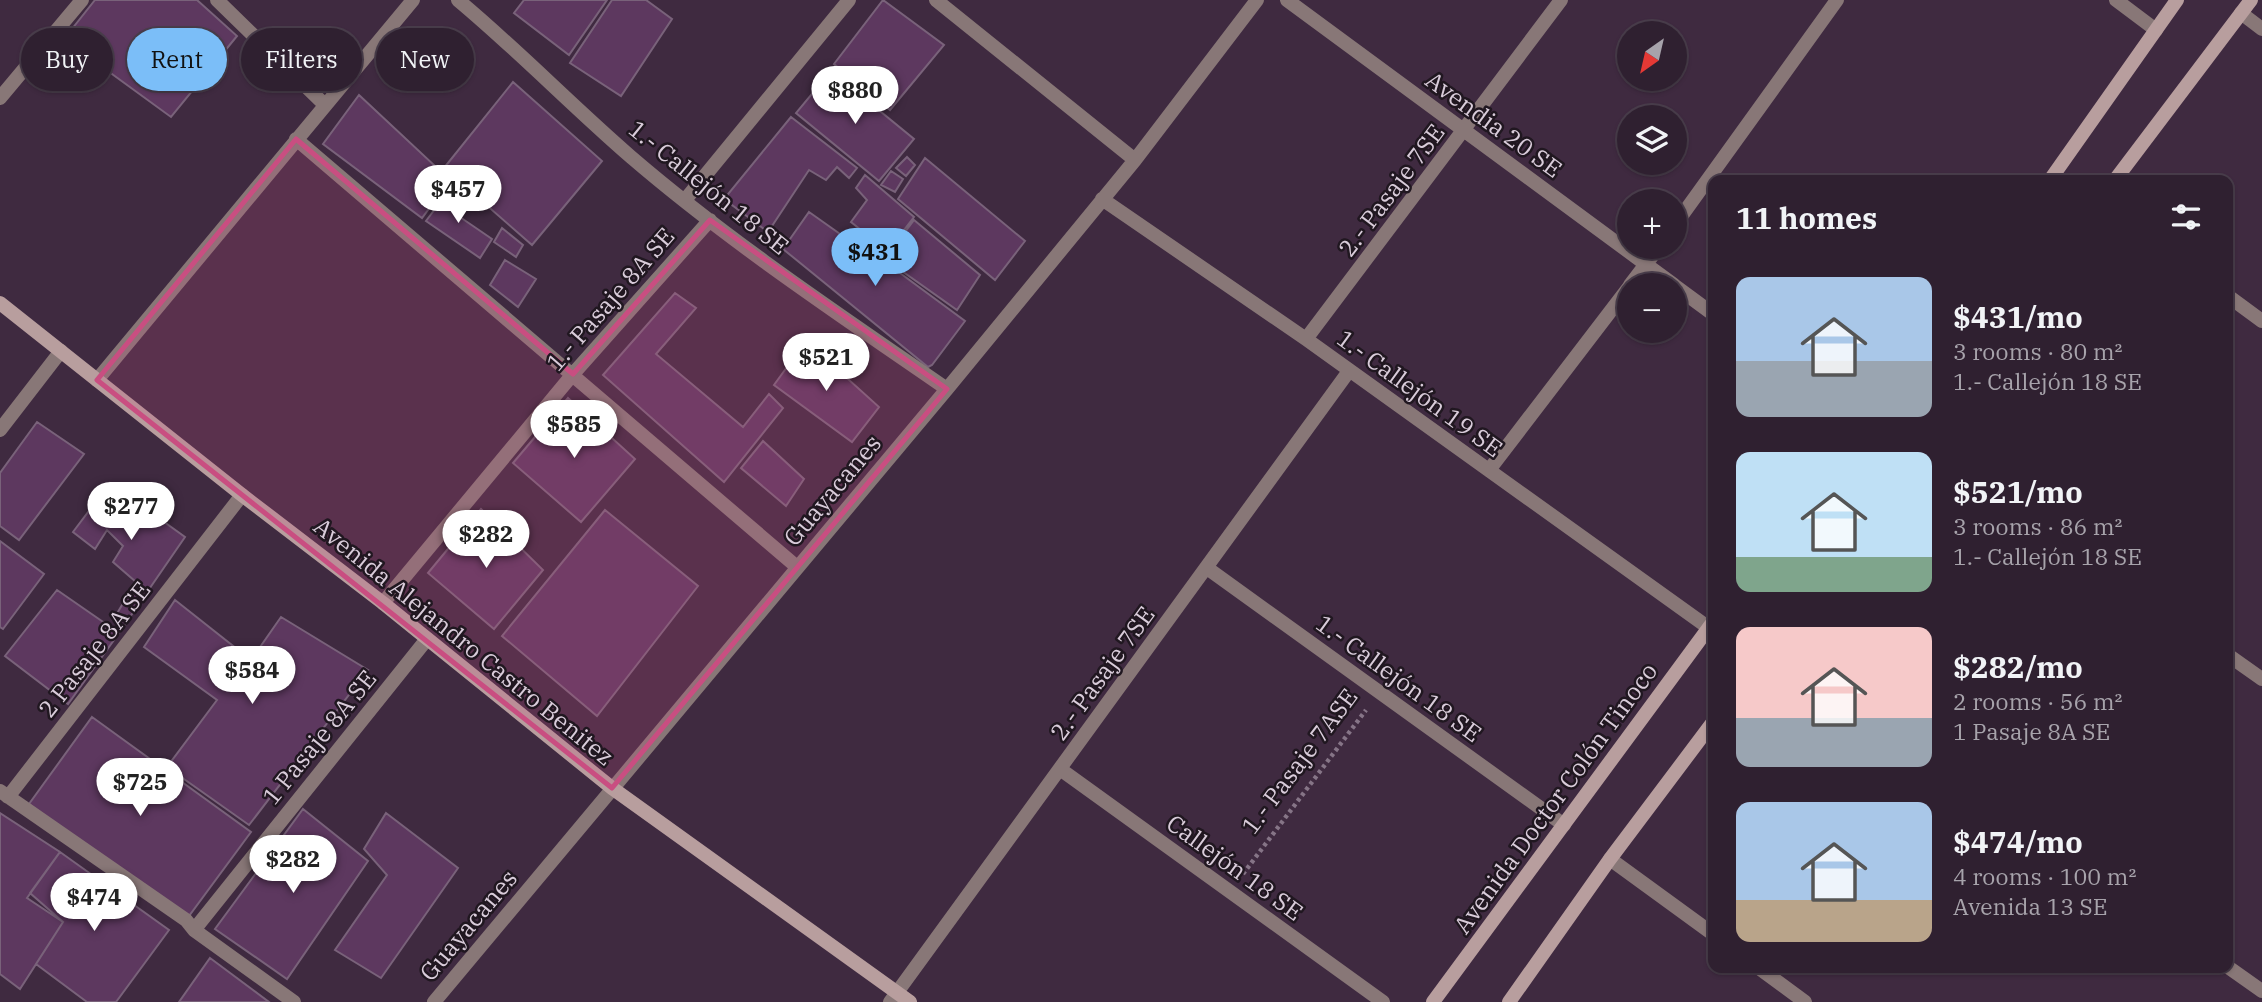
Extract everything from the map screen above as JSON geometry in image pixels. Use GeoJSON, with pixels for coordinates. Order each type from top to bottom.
{"type":"FeatureCollection","features":[{"type":"Feature","properties":{"kind":"main road"},"geometry":{"type":"LineString","coordinates":[[2054,175],[2177,0]]}},
{"type":"Feature","properties":{"kind":"main road"},"geometry":{"type":"LineString","coordinates":[[2119,175],[2251,0]]}},
{"type":"Feature","properties":{"kind":"main road","name":"Avenida Alejandro Castro Benitez"},"geometry":{"type":"LineString","coordinates":[[0,303],[383,603],[612,788],[893,997],[910,1002]]}},
{"type":"Feature","properties":{"kind":"main road","name":"Avenida Doctor Colón Tinoco"},"geometry":{"type":"LineString","coordinates":[[1433,1002],[1708,629]]}},
{"type":"Feature","properties":{"kind":"main road"},"geometry":{"type":"LineString","coordinates":[[1509,1002],[1708,729]]}},
{"type":"Feature","properties":{"kind":"street"},"geometry":{"type":"LineString","coordinates":[[0,98],[82,0]]}},
{"type":"Feature","properties":{"kind":"street"},"geometry":{"type":"LineString","coordinates":[[217,0],[325,105]]}},
{"type":"Feature","properties":{"kind":"street"},"geometry":{"type":"LineString","coordinates":[[97,380],[413,0]]}},
{"type":"Feature","properties":{"kind":"street","name":"1.- Callejón 18 SE"},"geometry":{"type":"LineString","coordinates":[[458,0],[498,33],[631,157],[710,220],[760,259],[947,389]]}},
{"type":"Feature","properties":{"kind":"street","name":"1.- Pasaje 8A SE"},"geometry":{"type":"LineString","coordinates":[[685,200],[849,0]]}},
{"type":"Feature","properties":{"kind":"street"},"geometry":{"type":"LineString","coordinates":[[936,0],[1135,160]]}},
{"type":"Feature","properties":{"kind":"street","name":"Guayacanes"},"geometry":{"type":"LineString","coordinates":[[434,1002],[1135,160],[1256,0]]}},
{"type":"Feature","properties":{"kind":"street","name":"Avendia 20 SE"},"geometry":{"type":"LineString","coordinates":[[1287,0],[1657,273]]}},
{"type":"Feature","properties":{"kind":"street","name":"2.- Pasaje 7SE"},"geometry":{"type":"LineString","coordinates":[[1306,339],[1561,0]]}},
{"type":"Feature","properties":{"kind":"street"},"geometry":{"type":"LineString","coordinates":[[1711,175],[1837,0]]}},
{"type":"Feature","properties":{"kind":"street"},"geometry":{"type":"LineString","coordinates":[[2116,0],[2157,30]]}},
{"type":"Feature","properties":{"kind":"street"},"geometry":{"type":"LineString","coordinates":[[2241,13],[2262,29]]}},
{"type":"Feature","properties":{"kind":"street"},"geometry":{"type":"LineString","coordinates":[[296,139],[797,567]]}},
{"type":"Feature","properties":{"kind":"street"},"geometry":{"type":"LineString","coordinates":[[1687,208],[1708,179]]}},
{"type":"Feature","properties":{"kind":"street","name":"1.- Callejón 19 SE"},"geometry":{"type":"LineString","coordinates":[[1102,199],[1306,339],[1708,623]]}},
{"type":"Feature","properties":{"kind":"street","name":"1.- Pasaje 8A SE"},"geometry":{"type":"LineString","coordinates":[[383,603],[573,374],[710,220]]}},
{"type":"Feature","properties":{"kind":"street"},"geometry":{"type":"LineString","coordinates":[[1640,273],[1650,259]]}},
{"type":"Feature","properties":{"kind":"street","name":"Avendia 20 SE"},"geometry":{"type":"LineString","coordinates":[[1687,295],[1708,310]]}},
{"type":"Feature","properties":{"kind":"street"},"geometry":{"type":"LineString","coordinates":[[2233,300],[2262,321]]}},
{"type":"Feature","properties":{"kind":"street"},"geometry":{"type":"LineString","coordinates":[[1489,470],[1617,303]]}},
{"type":"Feature","properties":{"kind":"street"},"geometry":{"type":"LineString","coordinates":[[0,430],[61,351]]}},
{"type":"Feature","properties":{"kind":"street","name":"2.- Pasaje 7SE"},"geometry":{"type":"LineString","coordinates":[[893,997],[1349,371]]}},
{"type":"Feature","properties":{"kind":"street","name":"2 Pasaje 8A SE"},"geometry":{"type":"LineString","coordinates":[[4,794],[242,495]]}},
{"type":"Feature","properties":{"kind":"street","name":"1.- Callejón 18 SE"},"geometry":{"type":"LineString","coordinates":[[1207,568],[1564,825]]}},
{"type":"Feature","properties":{"kind":"street","name":"1 Pasaje 8A SE"},"geometry":{"type":"LineString","coordinates":[[194,930],[427,639]]}},
{"type":"Feature","properties":{"kind":"street"},"geometry":{"type":"LineString","coordinates":[[2233,658],[2262,679]]}},
{"type":"Feature","properties":{"kind":"street","name":"Callejón 18 SE"},"geometry":{"type":"LineString","coordinates":[[1060,769],[1383,1002]]}},
{"type":"Feature","properties":{"kind":"street"},"geometry":{"type":"LineString","coordinates":[[4,794],[186,920],[194,930],[294,1002]]}},
{"type":"Feature","properties":{"kind":"street"},"geometry":{"type":"LineString","coordinates":[[1611,859],[1708,930]]}},
{"type":"Feature","properties":{"kind":"street"},"geometry":{"type":"LineString","coordinates":[[2233,971],[2262,991]]}},
{"type":"Feature","properties":{"kind":"street"},"geometry":{"type":"LineString","coordinates":[[1766,973],[1805,1002]]}},
{"type":"Feature","properties":{"kind":"path","name":"1.- Pasaje 7ASE"},"geometry":{"type":"LineString","coordinates":[[1230,891],[1379,692]]}},
{"type":"Feature","properties":{"kind":"highlighted area"},"geometry":{"type":"Polygon","coordinates":[[[296,139],[573,374],[710,220],[947,389],[612,788],[97,380],[296,139]]]}},
{"type":"Feature","properties":{"kind":"building"},"geometry":{"type":"Polygon","coordinates":[[[95,0],[197,0],[237,36],[227,48],[227,28],[127,28],[127,85],[113,75],[113,28],[73,28],[95,0]]]}},
{"type":"Feature","properties":{"kind":"building"},"geometry":{"type":"Polygon","coordinates":[[[524,0],[607,0],[569,55],[514,13],[524,0]]]}},
{"type":"Feature","properties":{"kind":"building"},"geometry":{"type":"Polygon","coordinates":[[[612,0],[646,0],[672,19],[621,96],[570,63],[612,0]]]}},
{"type":"Feature","properties":{"kind":"building"},"geometry":{"type":"Polygon","coordinates":[[[883,0],[944,45],[890,110],[834,64],[883,0]]]}},
{"type":"Feature","properties":{"kind":"building"},"geometry":{"type":"Polygon","coordinates":[[[831,71],[914,139],[879,181],[796,113],[831,71]]]}},
{"type":"Feature","properties":{"kind":"building"},"geometry":{"type":"Polygon","coordinates":[[[513,82],[602,161],[532,245],[444,168],[513,82]]]}},
{"type":"Feature","properties":{"kind":"building"},"geometry":{"type":"Polygon","coordinates":[[[135,91],[192,91],[171,117],[135,91]]]}},
{"type":"Feature","properties":{"kind":"building"},"geometry":{"type":"Polygon","coordinates":[[[359,95],[450,180],[422,218],[323,144],[359,95]]]}},
{"type":"Feature","properties":{"kind":"building"},"geometry":{"type":"Polygon","coordinates":[[[791,117],[857,168],[849,178],[837,167],[826,180],[809,170],[768,232],[724,199],[791,117]]]}},
{"type":"Feature","properties":{"kind":"building"},"geometry":{"type":"Polygon","coordinates":[[[907,157],[915,165],[906,176],[896,168],[907,157]]]}},
{"type":"Feature","properties":{"kind":"building"},"geometry":{"type":"Polygon","coordinates":[[[925,158],[1025,241],[995,280],[898,199],[925,158]]]}},
{"type":"Feature","properties":{"kind":"building"},"geometry":{"type":"Polygon","coordinates":[[[891,171],[903,179],[895,192],[881,185],[891,171]]]}},
{"type":"Feature","properties":{"kind":"building"},"geometry":{"type":"Polygon","coordinates":[[[865,175],[914,217],[890,248],[876,237],[871,238],[851,222],[867,200],[856,188],[865,175]]]}},
{"type":"Feature","properties":{"kind":"building"},"geometry":{"type":"Polygon","coordinates":[[[453,185],[462,194],[454,213],[492,239],[480,258],[426,221],[453,185]]]}},
{"type":"Feature","properties":{"kind":"building"},"geometry":{"type":"Polygon","coordinates":[[[809,212],[850,241],[856,229],[871,241],[876,240],[888,249],[881,259],[965,321],[932,365],[928,367],[783,249],[809,212]]]}},
{"type":"Feature","properties":{"kind":"building"},"geometry":{"type":"Polygon","coordinates":[[[914,220],[980,275],[957,310],[885,259],[914,220]]]}},
{"type":"Feature","properties":{"kind":"building"},"geometry":{"type":"Polygon","coordinates":[[[502,228],[523,245],[516,257],[494,242],[502,228]]]}},
{"type":"Feature","properties":{"kind":"building"},"geometry":{"type":"Polygon","coordinates":[[[505,260],[536,279],[518,307],[490,285],[505,260]]]}},
{"type":"Feature","properties":{"kind":"building"},"geometry":{"type":"Polygon","coordinates":[[[675,293],[696,308],[656,354],[743,427],[769,394],[783,408],[724,482],[603,375],[675,293]]]}},
{"type":"Feature","properties":{"kind":"building"},"geometry":{"type":"Polygon","coordinates":[[[806,341],[879,407],[852,442],[774,385],[806,341]]]}},
{"type":"Feature","properties":{"kind":"building"},"geometry":{"type":"Polygon","coordinates":[[[568,398],[635,459],[581,522],[513,463],[568,398]]]}},
{"type":"Feature","properties":{"kind":"building"},"geometry":{"type":"Polygon","coordinates":[[[37,422],[84,454],[19,540],[0,526],[0,473],[37,422]]]}},
{"type":"Feature","properties":{"kind":"building"},"geometry":{"type":"Polygon","coordinates":[[[763,441],[804,479],[786,506],[741,468],[763,441]]]}},
{"type":"Feature","properties":{"kind":"building"},"geometry":{"type":"Polygon","coordinates":[[[110,483],[185,537],[123,627],[113,620],[136,582],[113,562],[123,546],[107,530],[95,549],[73,532],[110,483]]]}},
{"type":"Feature","properties":{"kind":"building"},"geometry":{"type":"Polygon","coordinates":[[[481,509],[543,570],[494,629],[428,573],[481,509]]]}},
{"type":"Feature","properties":{"kind":"building"},"geometry":{"type":"Polygon","coordinates":[[[605,510],[698,586],[597,716],[502,636],[605,510]]]}},
{"type":"Feature","properties":{"kind":"building"},"geometry":{"type":"Polygon","coordinates":[[[0,541],[44,574],[3,629],[0,627],[0,541]]]}},
{"type":"Feature","properties":{"kind":"building"},"geometry":{"type":"Polygon","coordinates":[[[57,590],[119,633],[68,704],[5,656],[57,590]]]}},
{"type":"Feature","properties":{"kind":"building"},"geometry":{"type":"Polygon","coordinates":[[[175,600],[251,660],[281,617],[368,670],[249,825],[167,767],[217,700],[144,647],[175,600]]]}},
{"type":"Feature","properties":{"kind":"building"},"geometry":{"type":"Polygon","coordinates":[[[92,717],[251,832],[186,920],[29,804],[92,717]]]}},
{"type":"Feature","properties":{"kind":"building"},"geometry":{"type":"Polygon","coordinates":[[[303,809],[368,861],[287,979],[215,929],[303,809]]]}},
{"type":"Feature","properties":{"kind":"building"},"geometry":{"type":"Polygon","coordinates":[[[0,813],[60,852],[27,898],[63,922],[20,989],[0,974],[0,813]]]}},
{"type":"Feature","properties":{"kind":"building"},"geometry":{"type":"Polygon","coordinates":[[[386,813],[458,868],[381,978],[335,950],[387,875],[364,849],[386,813]]]}},
{"type":"Feature","properties":{"kind":"building"},"geometry":{"type":"Polygon","coordinates":[[[60,852],[169,930],[116,1002],[87,1002],[36,964],[63,922],[30,893],[60,852]]]}},
{"type":"Feature","properties":{"kind":"building"},"geometry":{"type":"Polygon","coordinates":[[[210,958],[269,1002],[179,1002],[210,958]]]}}]}
